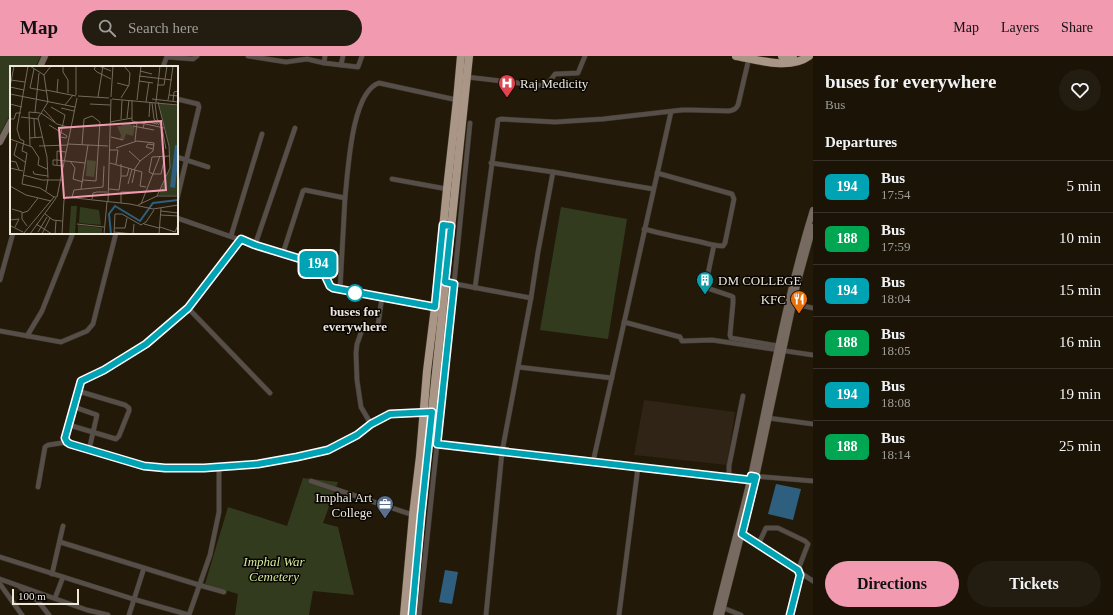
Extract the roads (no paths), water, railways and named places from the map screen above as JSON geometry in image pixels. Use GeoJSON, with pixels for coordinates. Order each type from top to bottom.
{"type":"FeatureCollection","features":[{"type":"Feature","properties":{"kind":"highway"},"geometry":{"type":"LineString","coordinates":[[404,615],[420,456],[450,283],[447,189],[461,56]]}},
{"type":"Feature","properties":{"kind":"highway"},"geometry":{"type":"LineString","coordinates":[[412,615],[421,516],[435,307],[469,56]]}},
{"type":"Feature","properties":{"kind":"highway"},"geometry":{"type":"LineString","coordinates":[[736,56],[786,63],[802,61],[809,56]]}},
{"type":"Feature","properties":{"kind":"highway"},"geometry":{"type":"LineString","coordinates":[[782,56],[793,56]]}},
{"type":"Feature","properties":{"kind":"main road"},"geometry":{"type":"LineString","coordinates":[[40,66],[45,56]]}},
{"type":"Feature","properties":{"kind":"main road"},"geometry":{"type":"LineString","coordinates":[[0,142],[10,123]]}},
{"type":"Feature","properties":{"kind":"main road"},"geometry":{"type":"LineString","coordinates":[[716,615],[720,607],[742,534],[762,417],[780,349],[813,210]]}},
{"type":"Feature","properties":{"kind":"main road"},"geometry":{"type":"LineString","coordinates":[[721,615],[720,607],[768,418],[780,349],[794,304],[800,261],[813,227]]}},
{"type":"Feature","properties":{"kind":"street"},"geometry":{"type":"LineString","coordinates":[[167,57],[192,59],[197,56]]}},
{"type":"Feature","properties":{"kind":"street"},"geometry":{"type":"LineString","coordinates":[[248,56],[287,62],[297,58],[358,67],[360,66],[362,56]]}},
{"type":"Feature","properties":{"kind":"street"},"geometry":{"type":"LineString","coordinates":[[324,63],[325,56]]}},
{"type":"Feature","properties":{"kind":"street"},"geometry":{"type":"LineString","coordinates":[[341,65],[343,56]]}},
{"type":"Feature","properties":{"kind":"street"},"geometry":{"type":"LineString","coordinates":[[467,77],[544,86],[555,74],[578,73],[585,56]]}},
{"type":"Feature","properties":{"kind":"street"},"geometry":{"type":"LineString","coordinates":[[475,288],[498,120],[555,122],[692,110],[733,111],[738,105],[749,58]]}},
{"type":"Feature","properties":{"kind":"street"},"geometry":{"type":"LineString","coordinates":[[340,290],[345,198],[352,137],[360,106],[371,88],[379,83],[457,100]]}},
{"type":"Feature","properties":{"kind":"street"},"geometry":{"type":"LineString","coordinates":[[178,99],[198,104],[199,107],[178,195]]}},
{"type":"Feature","properties":{"kind":"street"},"geometry":{"type":"LineString","coordinates":[[593,462],[670,112]]}},
{"type":"Feature","properties":{"kind":"street"},"geometry":{"type":"LineString","coordinates":[[419,615],[437,444],[450,283],[470,123]]}},
{"type":"Feature","properties":{"kind":"street"},"geometry":{"type":"LineString","coordinates":[[255,245],[295,128]]}},
{"type":"Feature","properties":{"kind":"street"},"geometry":{"type":"LineString","coordinates":[[231,236],[262,134]]}},
{"type":"Feature","properties":{"kind":"street"},"geometry":{"type":"LineString","coordinates":[[178,157],[208,167]]}},
{"type":"Feature","properties":{"kind":"street"},"geometry":{"type":"LineString","coordinates":[[491,163],[653,189]]}},
{"type":"Feature","properties":{"kind":"street"},"geometry":{"type":"LineString","coordinates":[[486,615],[502,452],[553,172]]}},
{"type":"Feature","properties":{"kind":"street"},"geometry":{"type":"LineString","coordinates":[[644,229],[714,245],[723,246],[725,243],[734,199],[732,194],[657,173]]}},
{"type":"Feature","properties":{"kind":"street"},"geometry":{"type":"LineString","coordinates":[[392,179],[447,189]]}},
{"type":"Feature","properties":{"kind":"street"},"geometry":{"type":"LineString","coordinates":[[283,253],[303,191],[305,190],[345,198]]}},
{"type":"Feature","properties":{"kind":"street"},"geometry":{"type":"LineString","coordinates":[[178,218],[255,245],[320,265],[331,287],[340,290],[435,307]]}},
{"type":"Feature","properties":{"kind":"street"},"geometry":{"type":"LineString","coordinates":[[0,280],[13,234]]}},
{"type":"Feature","properties":{"kind":"street"},"geometry":{"type":"LineString","coordinates":[[27,336],[42,311],[73,234]]}},
{"type":"Feature","properties":{"kind":"street"},"geometry":{"type":"LineString","coordinates":[[0,331],[60,342],[87,331],[93,324],[116,234]]}},
{"type":"Feature","properties":{"kind":"street"},"geometry":{"type":"LineString","coordinates":[[68,442],[65,438],[82,380],[104,370],[146,344],[188,308],[241,239]]}},
{"type":"Feature","properties":{"kind":"street"},"geometry":{"type":"LineString","coordinates":[[714,245],[706,284],[710,289],[733,298],[731,338],[813,355]]}},
{"type":"Feature","properties":{"kind":"street"},"geometry":{"type":"LineString","coordinates":[[450,283],[531,298]]}},
{"type":"Feature","properties":{"kind":"street"},"geometry":{"type":"LineString","coordinates":[[371,424],[361,407],[357,380],[356,353],[361,331],[363,329],[376,327],[378,325],[382,297]]}},
{"type":"Feature","properties":{"kind":"street"},"geometry":{"type":"LineString","coordinates":[[794,304],[813,308]]}},
{"type":"Feature","properties":{"kind":"street"},"geometry":{"type":"LineString","coordinates":[[188,308],[270,392]]}},
{"type":"Feature","properties":{"kind":"street"},"geometry":{"type":"LineString","coordinates":[[624,322],[680,337],[682,341],[712,340],[780,349]]}},
{"type":"Feature","properties":{"kind":"street"},"geometry":{"type":"LineString","coordinates":[[518,367],[612,378]]}},
{"type":"Feature","properties":{"kind":"street"},"geometry":{"type":"LineString","coordinates":[[69,424],[117,439],[129,411],[125,406],[78,391]]}},
{"type":"Feature","properties":{"kind":"street"},"geometry":{"type":"LineString","coordinates":[[729,477],[729,466],[743,396]]}},
{"type":"Feature","properties":{"kind":"street"},"geometry":{"type":"LineString","coordinates":[[74,407],[96,414],[89,450]]}},
{"type":"Feature","properties":{"kind":"street"},"geometry":{"type":"LineString","coordinates":[[38,487],[44,447],[48,445],[68,442],[89,450],[144,466],[165,468],[258,464],[328,450],[357,435],[371,424],[393,413],[427,412]]}},
{"type":"Feature","properties":{"kind":"street"},"geometry":{"type":"LineString","coordinates":[[768,418],[813,424]]}},
{"type":"Feature","properties":{"kind":"street"},"geometry":{"type":"LineString","coordinates":[[437,444],[729,477],[813,481]]}},
{"type":"Feature","properties":{"kind":"street"},"geometry":{"type":"LineString","coordinates":[[0,557],[189,615],[210,555],[219,512],[219,466]]}},
{"type":"Feature","properties":{"kind":"street"},"geometry":{"type":"LineString","coordinates":[[619,615],[638,467]]}},
{"type":"Feature","properties":{"kind":"street"},"geometry":{"type":"LineString","coordinates":[[311,481],[413,515]]}},
{"type":"Feature","properties":{"kind":"street"},"geometry":{"type":"LineString","coordinates":[[52,574],[64,526]]}},
{"type":"Feature","properties":{"kind":"street"},"geometry":{"type":"LineString","coordinates":[[758,544],[766,528],[778,528],[805,541],[808,544],[798,570],[800,575],[790,615]]}},
{"type":"Feature","properties":{"kind":"street"},"geometry":{"type":"LineString","coordinates":[[742,534],[813,581]]}},
{"type":"Feature","properties":{"kind":"street"},"geometry":{"type":"LineString","coordinates":[[60,542],[224,592]]}},
{"type":"Feature","properties":{"kind":"street"},"geometry":{"type":"LineString","coordinates":[[129,615],[144,568]]}},
{"type":"Feature","properties":{"kind":"street"},"geometry":{"type":"LineString","coordinates":[[55,598],[63,577]]}},
{"type":"Feature","properties":{"kind":"street"},"geometry":{"type":"LineString","coordinates":[[0,578],[87,610],[108,615]]}},
{"type":"Feature","properties":{"kind":"street"},"geometry":{"type":"LineString","coordinates":[[0,584],[22,615]]}},
{"type":"Feature","properties":{"kind":"street"},"geometry":{"type":"LineString","coordinates":[[16,584],[38,601],[49,615]]}},
{"type":"Feature","properties":{"kind":"street"},"geometry":{"type":"LineString","coordinates":[[720,607],[741,615]]}},
{"type":"Feature","properties":{"kind":"water"},"geometry":{"type":"Polygon","coordinates":[[[776,484],[801,489],[793,520],[768,514],[776,484]]]}},
{"type":"Feature","properties":{"kind":"water"},"geometry":{"type":"Polygon","coordinates":[[[445,570],[458,572],[452,604],[439,602],[445,570]]]}},
{"type":"Feature","properties":{"kind":"place","name":"Raj Medicity"},"geometry":{"type":"Point","coordinates":[507,98]}},
{"type":"Feature","properties":{"kind":"place","name":"buses for everywhere"},"geometry":{"type":"Point","coordinates":[355,293]}},
{"type":"Feature","properties":{"kind":"place","name":"DM COLLEGE"},"geometry":{"type":"Point","coordinates":[705,295]}},
{"type":"Feature","properties":{"kind":"place","name":"KFC"},"geometry":{"type":"Point","coordinates":[799,314]}},
{"type":"Feature","properties":{"kind":"place","name":"Imphal Art College"},"geometry":{"type":"Point","coordinates":[385,519]}},
{"type":"Feature","properties":{"kind":"park label","name":"Imphal War Cemetery"},"geometry":{"type":"Point","coordinates":[274,568]}}]}
